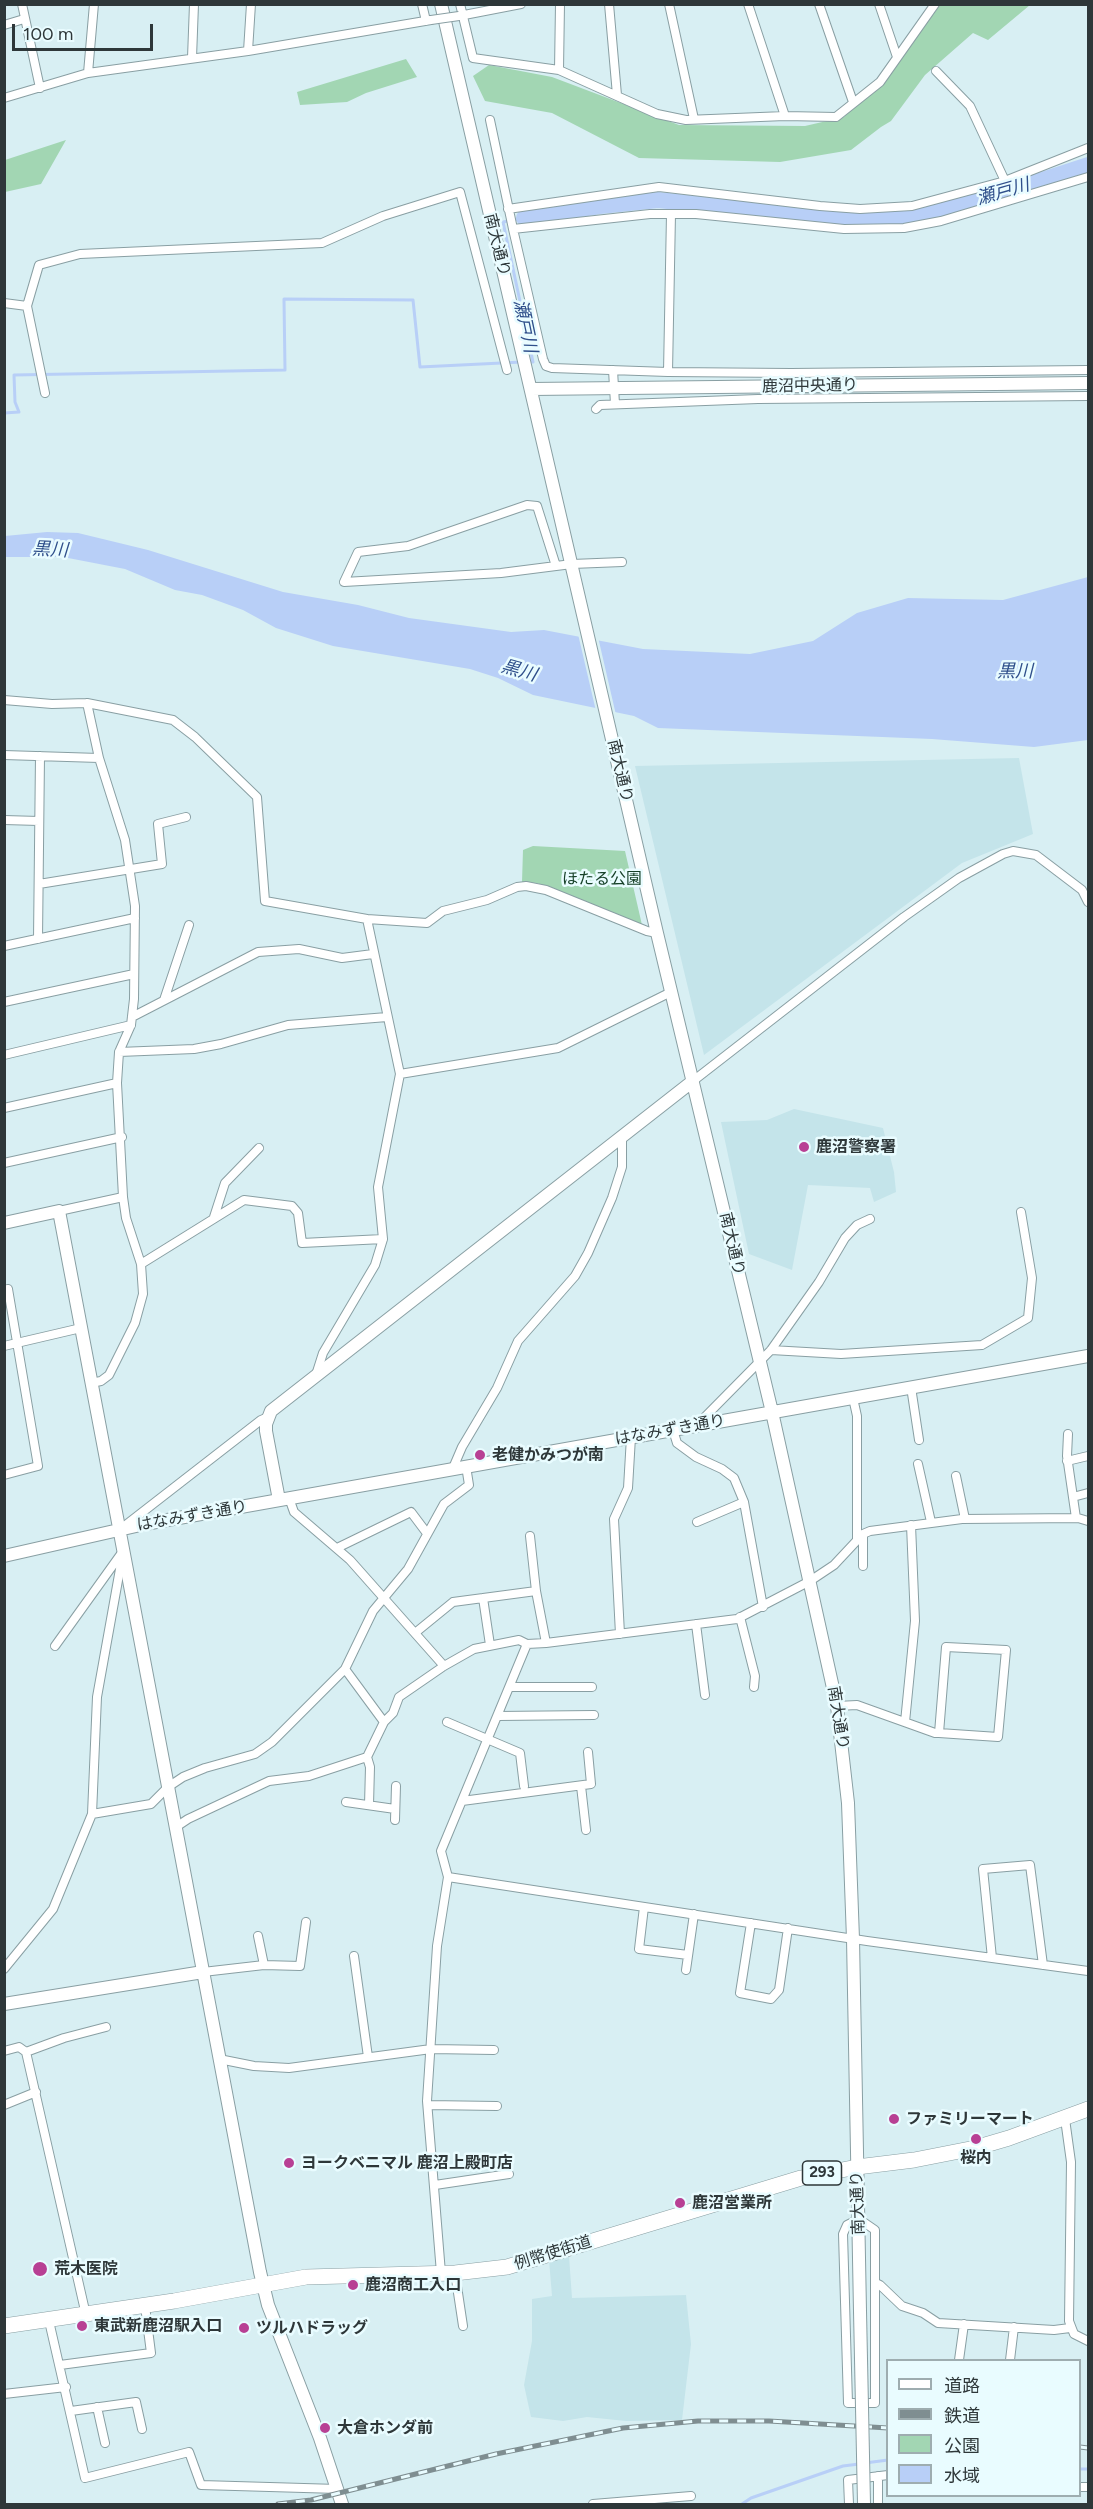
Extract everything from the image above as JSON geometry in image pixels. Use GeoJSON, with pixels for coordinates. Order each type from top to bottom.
{"type":"FeatureCollection","features":[{"type":"Feature","properties":{"kind":"highway","name":"例幣使街道"},"geometry":{"type":"LineString","coordinates":[[4,2326],[145,2306],[263,2284],[316,2277],[448,2273],[507,2267],[801,2178],[975,2148],[1089,2109]]}},
{"type":"Feature","properties":{"kind":"street"},"geometry":{"type":"LineString","coordinates":[[22,4],[40,88]]}},
{"type":"Feature","properties":{"kind":"street"},"geometry":{"type":"LineString","coordinates":[[88,73],[94,4]]}},
{"type":"Feature","properties":{"kind":"street"},"geometry":{"type":"LineString","coordinates":[[192,58],[194,4]]}},
{"type":"Feature","properties":{"kind":"street"},"geometry":{"type":"LineString","coordinates":[[249,51],[251,4]]}},
{"type":"Feature","properties":{"kind":"street"},"geometry":{"type":"LineString","coordinates":[[422,4],[429,20]]}},
{"type":"Feature","properties":{"kind":"street","name":"南大通り"},"geometry":{"type":"LineString","coordinates":[[441,4],[657,933],[772,1412],[837,1706],[848,1803],[853,1939],[864,2505]]}},
{"type":"Feature","properties":{"kind":"street"},"geometry":{"type":"LineString","coordinates":[[460,4],[472,58],[559,70],[657,114],[686,120],[785,116],[836,117],[880,82],[935,4]]}},
{"type":"Feature","properties":{"kind":"street"},"geometry":{"type":"LineString","coordinates":[[4,98],[88,73],[249,51],[521,4]]}},
{"type":"Feature","properties":{"kind":"street"},"geometry":{"type":"LineString","coordinates":[[559,70],[560,4]]}},
{"type":"Feature","properties":{"kind":"street"},"geometry":{"type":"LineString","coordinates":[[609,4],[618,95]]}},
{"type":"Feature","properties":{"kind":"street"},"geometry":{"type":"LineString","coordinates":[[669,4],[694,119]]}},
{"type":"Feature","properties":{"kind":"street"},"geometry":{"type":"LineString","coordinates":[[748,4],[785,116]]}},
{"type":"Feature","properties":{"kind":"street"},"geometry":{"type":"LineString","coordinates":[[819,4],[854,102]]}},
{"type":"Feature","properties":{"kind":"street"},"geometry":{"type":"LineString","coordinates":[[879,4],[897,57]]}},
{"type":"Feature","properties":{"kind":"street"},"geometry":{"type":"LineString","coordinates":[[4,25],[24,19]]}},
{"type":"Feature","properties":{"kind":"street"},"geometry":{"type":"LineString","coordinates":[[936,71],[970,106],[1005,181]]}},
{"type":"Feature","properties":{"kind":"street"},"geometry":{"type":"LineString","coordinates":[[490,120],[508,209],[546,366],[559,369],[758,373],[1089,370]]}},
{"type":"Feature","properties":{"kind":"street"},"geometry":{"type":"LineString","coordinates":[[508,209],[659,187],[820,206],[886,209],[938,201],[1005,181],[1089,148]]}},
{"type":"Feature","properties":{"kind":"street"},"geometry":{"type":"LineString","coordinates":[[513,229],[650,214],[696,214],[844,230],[904,228],[941,221],[1089,177]]}},
{"type":"Feature","properties":{"kind":"street"},"geometry":{"type":"LineString","coordinates":[[45,393],[27,306],[39,265],[80,254],[322,243],[383,216],[460,192],[507,370]]}},
{"type":"Feature","properties":{"kind":"street"},"geometry":{"type":"LineString","coordinates":[[668,372],[671,214]]}},
{"type":"Feature","properties":{"kind":"street"},"geometry":{"type":"LineString","coordinates":[[4,303],[27,306]]}},
{"type":"Feature","properties":{"kind":"street"},"geometry":{"type":"LineString","coordinates":[[613,370],[615,404]]}},
{"type":"Feature","properties":{"kind":"street"},"geometry":{"type":"LineString","coordinates":[[758,373],[758,399]]}},
{"type":"Feature","properties":{"kind":"street","name":"鹿沼中央通り"},"geometry":{"type":"LineString","coordinates":[[531,389],[1089,383]]}},
{"type":"Feature","properties":{"kind":"street"},"geometry":{"type":"LineString","coordinates":[[596,409],[598,405],[758,399],[1089,396]]}},
{"type":"Feature","properties":{"kind":"street"},"geometry":{"type":"LineString","coordinates":[[556,566],[537,506],[527,505],[408,546],[358,552],[344,582],[501,573],[556,566],[573,568],[622,562]]}},
{"type":"Feature","properties":{"kind":"street"},"geometry":{"type":"LineString","coordinates":[[4,700],[52,704],[87,703],[173,720],[195,737],[257,797],[266,901],[367,919],[427,922],[443,911],[487,900],[517,887],[526,886],[546,890],[646,931],[657,933]]}},
{"type":"Feature","properties":{"kind":"street"},"geometry":{"type":"LineString","coordinates":[[87,703],[99,758],[125,840],[135,918],[131,1021],[119,1052],[117,1083],[122,1137],[123,1197],[126,1218],[141,1264],[142,1294],[135,1323],[110,1375],[92,1383]]}},
{"type":"Feature","properties":{"kind":"street"},"geometry":{"type":"LineString","coordinates":[[4,755],[99,758]]}},
{"type":"Feature","properties":{"kind":"street"},"geometry":{"type":"LineString","coordinates":[[38,939],[40,756]]}},
{"type":"Feature","properties":{"kind":"street"},"geometry":{"type":"LineString","coordinates":[[39,884],[162,864],[158,824],[186,817]]}},
{"type":"Feature","properties":{"kind":"street"},"geometry":{"type":"LineString","coordinates":[[4,820],[39,821]]}},
{"type":"Feature","properties":{"kind":"street"},"geometry":{"type":"LineString","coordinates":[[119,1530],[243,1433],[268,1418],[277,1405],[904,917],[959,878],[1013,851],[1036,855],[1082,890],[1089,902]]}},
{"type":"Feature","properties":{"kind":"street"},"geometry":{"type":"LineString","coordinates":[[4,946],[135,918]]}},
{"type":"Feature","properties":{"kind":"street"},"geometry":{"type":"LineString","coordinates":[[316,1375],[323,1353],[375,1265],[383,1239],[378,1187],[400,1074],[367,919]]}},
{"type":"Feature","properties":{"kind":"street"},"geometry":{"type":"LineString","coordinates":[[164,1000],[189,925]]}},
{"type":"Feature","properties":{"kind":"street"},"geometry":{"type":"LineString","coordinates":[[4,1055],[131,1021],[164,1000],[258,952],[299,949],[342,958],[373,954]]}},
{"type":"Feature","properties":{"kind":"street"},"geometry":{"type":"LineString","coordinates":[[4,1002],[134,974]]}},
{"type":"Feature","properties":{"kind":"street"},"geometry":{"type":"LineString","coordinates":[[400,1074],[558,1048],[671,992]]}},
{"type":"Feature","properties":{"kind":"street"},"geometry":{"type":"LineString","coordinates":[[119,1052],[194,1049],[288,1025],[387,1017]]}},
{"type":"Feature","properties":{"kind":"street"},"geometry":{"type":"LineString","coordinates":[[4,1108],[117,1083]]}},
{"type":"Feature","properties":{"kind":"street"},"geometry":{"type":"LineString","coordinates":[[453,1468],[462,1447],[497,1388],[518,1341],[575,1276],[588,1253],[612,1198],[622,1167],[622,1136]]}},
{"type":"Feature","properties":{"kind":"street"},"geometry":{"type":"LineString","coordinates":[[4,1163],[122,1137]]}},
{"type":"Feature","properties":{"kind":"street"},"geometry":{"type":"LineString","coordinates":[[214,1217],[225,1183],[259,1148]]}},
{"type":"Feature","properties":{"kind":"street"},"geometry":{"type":"LineString","coordinates":[[4,1223],[123,1197]]}},
{"type":"Feature","properties":{"kind":"street"},"geometry":{"type":"LineString","coordinates":[[141,1264],[244,1200],[292,1206],[298,1213],[302,1243],[383,1239]]}},
{"type":"Feature","properties":{"kind":"street"},"geometry":{"type":"LineString","coordinates":[[59,1211],[263,2284],[268,2305],[338,2489],[342,2505]]}},
{"type":"Feature","properties":{"kind":"street"},"geometry":{"type":"LineString","coordinates":[[771,1350],[841,1354],[982,1345],[1028,1318],[1032,1278],[1021,1212]]}},
{"type":"Feature","properties":{"kind":"street"},"geometry":{"type":"LineString","coordinates":[[695,1426],[771,1350],[819,1282],[845,1238],[857,1225],[870,1219]]}},
{"type":"Feature","properties":{"kind":"street"},"geometry":{"type":"LineString","coordinates":[[4,1290],[8,1289],[38,1466],[4,1475]]}},
{"type":"Feature","properties":{"kind":"street"},"geometry":{"type":"LineString","coordinates":[[4,1346],[81,1328]]}},
{"type":"Feature","properties":{"kind":"street","name":"はなみずき通り"},"geometry":{"type":"LineString","coordinates":[[4,1556],[119,1530],[284,1499],[1089,1356]]}},
{"type":"Feature","properties":{"kind":"street"},"geometry":{"type":"LineString","coordinates":[[911,1387],[919,1440]]}},
{"type":"Feature","properties":{"kind":"street"},"geometry":{"type":"LineString","coordinates":[[853,1398],[857,1416],[862,1566]]}},
{"type":"Feature","properties":{"kind":"street"},"geometry":{"type":"LineString","coordinates":[[268,1418],[266,1431],[284,1499],[294,1512],[337,1548],[384,1597],[444,1666]]}},
{"type":"Feature","properties":{"kind":"street"},"geometry":{"type":"LineString","coordinates":[[673,1430],[677,1443],[696,1457],[722,1469],[734,1478],[744,1502],[763,1607]]}},
{"type":"Feature","properties":{"kind":"street"},"geometry":{"type":"LineString","coordinates":[[1068,1434],[1067,1461],[1076,1518]]}},
{"type":"Feature","properties":{"kind":"street"},"geometry":{"type":"LineString","coordinates":[[620,1634],[614,1519],[628,1488],[631,1437]]}},
{"type":"Feature","properties":{"kind":"street"},"geometry":{"type":"LineString","coordinates":[[1067,1461],[1089,1456]]}},
{"type":"Feature","properties":{"kind":"street"},"geometry":{"type":"LineString","coordinates":[[918,1464],[931,1522]]}},
{"type":"Feature","properties":{"kind":"street"},"geometry":{"type":"LineString","coordinates":[[92,1814],[151,1804],[168,1787],[205,1768],[255,1755],[272,1742],[345,1669],[373,1611],[408,1569],[426,1532],[444,1504],[469,1485],[466,1466]]}},
{"type":"Feature","properties":{"kind":"street"},"geometry":{"type":"LineString","coordinates":[[956,1476],[965,1519]]}},
{"type":"Feature","properties":{"kind":"street"},"geometry":{"type":"LineString","coordinates":[[1073,1497],[1089,1493]]}},
{"type":"Feature","properties":{"kind":"street"},"geometry":{"type":"LineString","coordinates":[[697,1522],[744,1502]]}},
{"type":"Feature","properties":{"kind":"street"},"geometry":{"type":"LineString","coordinates":[[337,1548],[411,1512],[426,1532]]}},
{"type":"Feature","properties":{"kind":"street"},"geometry":{"type":"LineString","coordinates":[[369,1805],[370,1767],[367,1757],[384,1722],[393,1713],[399,1697],[444,1666],[474,1649],[519,1640],[527,1644],[546,1643],[740,1617],[810,1581],[834,1565],[860,1537],[870,1531],[965,1519],[1076,1518],[1089,1521]]}},
{"type":"Feature","properties":{"kind":"street"},"geometry":{"type":"LineString","coordinates":[[905,1722],[915,1621],[911,1525]]}},
{"type":"Feature","properties":{"kind":"street"},"geometry":{"type":"LineString","coordinates":[[530,1536],[536,1591],[546,1643]]}},
{"type":"Feature","properties":{"kind":"street"},"geometry":{"type":"LineString","coordinates":[[55,1646],[123,1552]]}},
{"type":"Feature","properties":{"kind":"street"},"geometry":{"type":"LineString","coordinates":[[4,1969],[53,1909],[92,1814],[97,1696],[123,1552]]}},
{"type":"Feature","properties":{"kind":"street"},"geometry":{"type":"LineString","coordinates":[[416,1633],[453,1602],[536,1591]]}},
{"type":"Feature","properties":{"kind":"street"},"geometry":{"type":"LineString","coordinates":[[483,1599],[490,1645]]}},
{"type":"Feature","properties":{"kind":"street"},"geometry":{"type":"LineString","coordinates":[[740,1617],[755,1676],[754,1687]]}},
{"type":"Feature","properties":{"kind":"street"},"geometry":{"type":"LineString","coordinates":[[696,1624],[705,1695]]}},
{"type":"Feature","properties":{"kind":"street"},"geometry":{"type":"LineString","coordinates":[[463,2326],[448,2273],[435,2185],[428,2105],[437,1946],[448,1877],[441,1851],[527,1644]]}},
{"type":"Feature","properties":{"kind":"street"},"geometry":{"type":"LineString","coordinates":[[837,1706],[857,1705],[939,1733],[998,1737],[1006,1650],[946,1647],[939,1733]]}},
{"type":"Feature","properties":{"kind":"street"},"geometry":{"type":"LineString","coordinates":[[345,1669],[384,1722]]}},
{"type":"Feature","properties":{"kind":"street"},"geometry":{"type":"LineString","coordinates":[[510,1687],[592,1687]]}},
{"type":"Feature","properties":{"kind":"street"},"geometry":{"type":"LineString","coordinates":[[498,1716],[594,1715]]}},
{"type":"Feature","properties":{"kind":"street"},"geometry":{"type":"LineString","coordinates":[[447,1722],[520,1753],[524,1786]]}},
{"type":"Feature","properties":{"kind":"street"},"geometry":{"type":"LineString","coordinates":[[462,1801],[591,1784],[588,1752]]}},
{"type":"Feature","properties":{"kind":"street"},"geometry":{"type":"LineString","coordinates":[[176,1827],[188,1819],[269,1781],[309,1776],[367,1757]]}},
{"type":"Feature","properties":{"kind":"street"},"geometry":{"type":"LineString","coordinates":[[395,1820],[396,1786]]}},
{"type":"Feature","properties":{"kind":"street"},"geometry":{"type":"LineString","coordinates":[[580,1786],[586,1830]]}},
{"type":"Feature","properties":{"kind":"street"},"geometry":{"type":"LineString","coordinates":[[346,1802],[396,1809]]}},
{"type":"Feature","properties":{"kind":"street"},"geometry":{"type":"LineString","coordinates":[[992,1958],[983,1869],[1030,1865],[1043,1965]]}},
{"type":"Feature","properties":{"kind":"street"},"geometry":{"type":"LineString","coordinates":[[448,1877],[853,1939],[1089,1971]]}},
{"type":"Feature","properties":{"kind":"street"},"geometry":{"type":"LineString","coordinates":[[644,1907],[639,1949],[688,1955]]}},
{"type":"Feature","properties":{"kind":"street"},"geometry":{"type":"LineString","coordinates":[[686,1970],[693,1914]]}},
{"type":"Feature","properties":{"kind":"street"},"geometry":{"type":"LineString","coordinates":[[4,2004],[203,1972],[264,1965],[300,1966],[306,1922]]}},
{"type":"Feature","properties":{"kind":"street"},"geometry":{"type":"LineString","coordinates":[[751,1923],[740,1993],[771,1999],[779,1990],[788,1928]]}},
{"type":"Feature","properties":{"kind":"street"},"geometry":{"type":"LineString","coordinates":[[258,1936],[264,1965]]}},
{"type":"Feature","properties":{"kind":"street"},"geometry":{"type":"LineString","coordinates":[[4,1955],[14,1958]]}},
{"type":"Feature","properties":{"kind":"street"},"geometry":{"type":"LineString","coordinates":[[354,1956],[368,2057]]}},
{"type":"Feature","properties":{"kind":"street"},"geometry":{"type":"LineString","coordinates":[[26,2052],[64,2038],[106,2027]]}},
{"type":"Feature","properties":{"kind":"street"},"geometry":{"type":"LineString","coordinates":[[4,2051],[19,2047],[26,2052],[86,2315]]}},
{"type":"Feature","properties":{"kind":"street"},"geometry":{"type":"LineString","coordinates":[[219,2059],[254,2066],[289,2068],[430,2049],[494,2050]]}},
{"type":"Feature","properties":{"kind":"street"},"geometry":{"type":"LineString","coordinates":[[4,2105],[36,2092]]}},
{"type":"Feature","properties":{"kind":"street"},"geometry":{"type":"LineString","coordinates":[[428,2105],[497,2106]]}},
{"type":"Feature","properties":{"kind":"street"},"geometry":{"type":"LineString","coordinates":[[1065,2119],[1071,2162],[1070,2328],[1074,2334],[1089,2341]]}},
{"type":"Feature","properties":{"kind":"street"},"geometry":{"type":"LineString","coordinates":[[435,2185],[509,2175]]}},
{"type":"Feature","properties":{"kind":"street"},"geometry":{"type":"LineString","coordinates":[[859,2219],[875,2230],[875,2403],[848,2403],[844,2229],[859,2219]]}},
{"type":"Feature","properties":{"kind":"street"},"geometry":{"type":"LineString","coordinates":[[876,2283],[902,2306],[923,2313],[938,2322],[1054,2330],[1070,2328]]}},
{"type":"Feature","properties":{"kind":"street"},"geometry":{"type":"LineString","coordinates":[[60,2365],[151,2353],[145,2306]]}},
{"type":"Feature","properties":{"kind":"street"},"geometry":{"type":"LineString","coordinates":[[49,2321],[86,2478],[189,2452],[201,2485],[338,2489]]}},
{"type":"Feature","properties":{"kind":"street"},"geometry":{"type":"LineString","coordinates":[[959,2359],[964,2324]]}},
{"type":"Feature","properties":{"kind":"street"},"geometry":{"type":"LineString","coordinates":[[1010,2359],[1014,2327]]}},
{"type":"Feature","properties":{"kind":"street"},"geometry":{"type":"LineString","coordinates":[[4,2394],[66,2387]]}},
{"type":"Feature","properties":{"kind":"street"},"geometry":{"type":"LineString","coordinates":[[71,2411],[136,2402],[142,2429]]}},
{"type":"Feature","properties":{"kind":"street"},"geometry":{"type":"LineString","coordinates":[[97,2407],[105,2443]]}},
{"type":"Feature","properties":{"kind":"street"},"geometry":{"type":"LineString","coordinates":[[849,2505],[848,2480],[886,2475]]}},
{"type":"Feature","properties":{"kind":"street"},"geometry":{"type":"LineString","coordinates":[[878,2476],[878,2505]]}},
{"type":"Feature","properties":{"kind":"street"},"geometry":{"type":"LineString","coordinates":[[593,2505],[691,2496]]}},
{"type":"Feature","properties":{"kind":"shaded area"},"geometry":{"type":"Polygon","coordinates":[[[1019,758],[1033,834],[962,863],[704,1055],[635,766],[1019,758]]]}},
{"type":"Feature","properties":{"kind":"shaded area"},"geometry":{"type":"Polygon","coordinates":[[[794,1109],[883,1128],[894,1172],[896,1192],[874,1202],[870,1188],[808,1185],[792,1270],[749,1254],[721,1122],[767,1120],[794,1109]]]}},
{"type":"Feature","properties":{"kind":"shaded area"},"geometry":{"type":"Polygon","coordinates":[[[569,2256],[572,2298],[686,2295],[691,2344],[682,2420],[626,2421],[587,2417],[563,2421],[531,2417],[524,2385],[532,2341],[532,2299],[552,2296],[549,2260],[569,2256]]]}},
{"type":"Feature","properties":{"kind":"green space"},"geometry":{"type":"Polygon","coordinates":[[[940,5],[1030,5],[988,40],[973,33],[925,75],[891,121],[851,150],[780,162],[639,158],[552,113],[485,101],[473,76],[489,65],[552,77],[679,125],[805,126],[844,117],[910,47],[940,5]]]}},
{"type":"Feature","properties":{"kind":"green space"},"geometry":{"type":"Polygon","coordinates":[[[406,59],[417,77],[366,93],[347,102],[300,105],[297,92],[406,59]]]}},
{"type":"Feature","properties":{"kind":"green space"},"geometry":{"type":"Polygon","coordinates":[[[66,140],[41,184],[5,192],[5,160],[66,140]]]}},
{"type":"Feature","properties":{"kind":"green space","name":"ほたる公園"},"geometry":{"type":"Polygon","coordinates":[[[533,846],[625,851],[642,925],[537,883],[522,882],[523,850],[533,846]]]}},
{"type":"Feature","properties":{"kind":"water","name":"黒川"},"geometry":{"type":"Polygon","coordinates":[[[47,532],[78,533],[148,550],[283,592],[358,605],[409,618],[511,632],[544,630],[643,649],[750,654],[813,641],[857,613],[908,598],[1003,600],[1088,577],[1088,740],[1034,747],[932,739],[658,728],[634,716],[533,695],[498,678],[470,669],[333,646],[276,628],[243,610],[202,595],[175,590],[125,569],[63,557],[5,557],[5,536],[47,532]]]}},
{"type":"Feature","properties":{"kind":"pier"},"geometry":{"type":"Polygon","coordinates":[[[578,634],[598,637],[616,715],[596,711],[578,634]]]}},
{"type":"Feature","properties":{"kind":"waterway","name":"瀬戸川"},"geometry":{"type":"LineString","coordinates":[[524,218],[658,200],[836,218],[897,217],[928,213],[990,197],[1088,165]]}},
{"type":"Feature","properties":{"kind":"waterway","name":"瀬戸川"},"geometry":{"type":"LineString","coordinates":[[524,218],[503,222],[533,362],[529,362]]}},
{"type":"Feature","properties":{"kind":"waterway","name":"瀬戸川"},"geometry":{"type":"LineString","coordinates":[[4,413],[19,412],[15,402],[14,375],[285,370],[284,299],[413,300],[420,367],[522,362]]}},
{"type":"Feature","properties":{"kind":"waterway"},"geometry":{"type":"LineString","coordinates":[[865,2463],[886,2460]]}},
{"type":"Feature","properties":{"kind":"waterway"},"geometry":{"type":"LineString","coordinates":[[742,2504],[751,2498],[843,2466],[859,2464]]}},
{"type":"Feature","properties":{"kind":"waterway"},"geometry":{"type":"LineString","coordinates":[[1081,2469],[1088,2469]]}},
{"type":"Feature","properties":{"kind":"railway"},"geometry":{"type":"LineString","coordinates":[[278,2504],[311,2500],[496,2454],[623,2428],[698,2421],[769,2421],[886,2428]]}},
{"type":"Feature","properties":{"kind":"railway"},"geometry":{"type":"LineString","coordinates":[[1081,2447],[1088,2448]]}},
{"type":"Feature","properties":{"kind":"place","name":"鹿沼警察署"},"geometry":{"type":"Point","coordinates":[804,1147]}},
{"type":"Feature","properties":{"kind":"place","name":"老健かみつが南"},"geometry":{"type":"Point","coordinates":[480,1455]}},
{"type":"Feature","properties":{"kind":"place","name":"ファミリーマート"},"geometry":{"type":"Point","coordinates":[894,2119]}},
{"type":"Feature","properties":{"kind":"place","name":"桜内"},"geometry":{"type":"Point","coordinates":[976,2139]}},
{"type":"Feature","properties":{"kind":"place","name":"ヨークベニマル 鹿沼上殿町店"},"geometry":{"type":"Point","coordinates":[289,2163]}},
{"type":"Feature","properties":{"kind":"place","name":"鹿沼営業所"},"geometry":{"type":"Point","coordinates":[680,2203]}},
{"type":"Feature","properties":{"kind":"place","name":"荒木医院"},"geometry":{"type":"Point","coordinates":[40,2269]}},
{"type":"Feature","properties":{"kind":"place","name":"鹿沼商工入口"},"geometry":{"type":"Point","coordinates":[353,2285]}},
{"type":"Feature","properties":{"kind":"place","name":"東武新鹿沼駅入口"},"geometry":{"type":"Point","coordinates":[82,2326]}},
{"type":"Feature","properties":{"kind":"place","name":"ツルハドラッグ"},"geometry":{"type":"Point","coordinates":[244,2328]}},
{"type":"Feature","properties":{"kind":"place","name":"大倉ホンダ前"},"geometry":{"type":"Point","coordinates":[325,2428]}}]}
